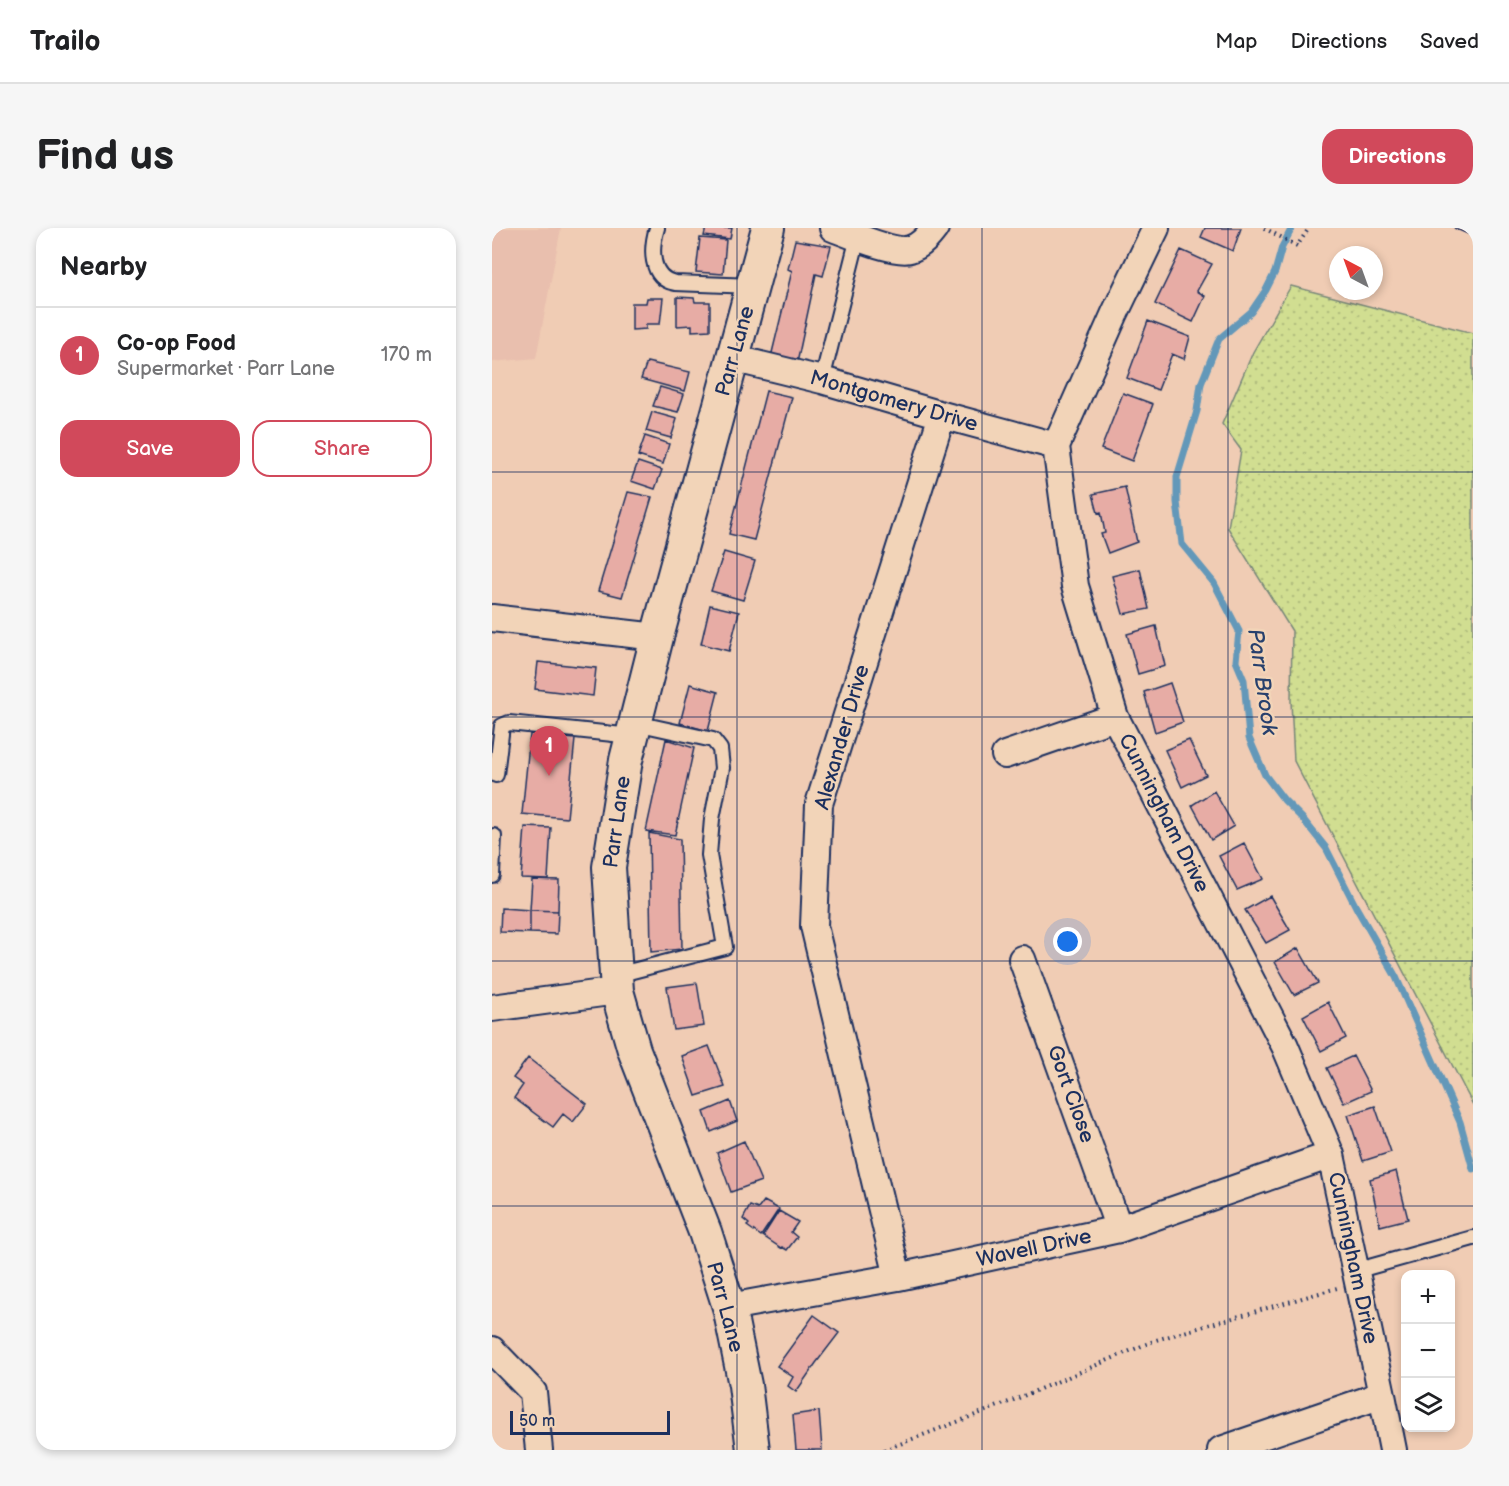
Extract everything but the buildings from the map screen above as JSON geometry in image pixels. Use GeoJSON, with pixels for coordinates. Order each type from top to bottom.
{"type":"FeatureCollection","features":[{"type":"Feature","properties":{"kind":"street","name":"Parr Lane"},"geometry":{"type":"LineString","coordinates":[[753,1450],[744,1385],[729,1307],[705,1232],[634,1050],[617,983],[609,867],[626,760],[768,228]]}},
{"type":"Feature","properties":{"kind":"street"},"geometry":{"type":"LineString","coordinates":[[833,228],[898,250],[911,249],[929,237],[935,228]]}},
{"type":"Feature","properties":{"kind":"street"},"geometry":{"type":"LineString","coordinates":[[1056,446],[1115,313],[1156,228]]}},
{"type":"Feature","properties":{"kind":"street","name":"Montgomery Drive"},"geometry":{"type":"LineString","coordinates":[[732,358],[822,380],[1056,446]]}},
{"type":"Feature","properties":{"kind":"street","name":"Alexander Drive"},"geometry":{"type":"LineString","coordinates":[[898,1277],[814,926],[819,804],[942,415]]}},
{"type":"Feature","properties":{"kind":"street","name":"Cunningham Drive"},"geometry":{"type":"LineString","coordinates":[[1056,446],[1075,586],[1115,717],[1285,1046],[1331,1155],[1393,1450]]}},
{"type":"Feature","properties":{"kind":"street"},"geometry":{"type":"LineString","coordinates":[[492,618],[657,637]]}},
{"type":"Feature","properties":{"kind":"street"},"geometry":{"type":"LineString","coordinates":[[1005,755],[1115,717]]}},
{"type":"Feature","properties":{"kind":"street","name":"Gort Close"},"geometry":{"type":"LineString","coordinates":[[1023,959],[1119,1229]]}},
{"type":"Feature","properties":{"kind":"street"},"geometry":{"type":"LineString","coordinates":[[492,1008],[617,983]]}},
{"type":"Feature","properties":{"kind":"street","name":"Wavell Drive"},"geometry":{"type":"LineString","coordinates":[[729,1307],[898,1277],[1119,1229],[1331,1155]]}},
{"type":"Feature","properties":{"kind":"street"},"geometry":{"type":"LineString","coordinates":[[492,1350],[532,1392],[539,1450]]}},
{"type":"Feature","properties":{"kind":"street"},"geometry":{"type":"LineString","coordinates":[[1221,1450],[1382,1395]]}},
{"type":"Feature","properties":{"kind":"lane"},"geometry":{"type":"LineString","coordinates":[[657,228],[652,251],[655,264],[664,279],[675,283],[753,286]]}},
{"type":"Feature","properties":{"kind":"lane"},"geometry":{"type":"LineString","coordinates":[[822,380],[858,237]]}},
{"type":"Feature","properties":{"kind":"lane"},"geometry":{"type":"LineString","coordinates":[[496,776],[502,726],[505,724],[634,729],[712,740],[720,749],[722,768],[712,819],[709,855],[724,947],[617,983]]}},
{"type":"Feature","properties":{"kind":"lane"},"geometry":{"type":"LineString","coordinates":[[492,875],[494,836]]}},
{"type":"Feature","properties":{"kind":"lane"},"geometry":{"type":"LineString","coordinates":[[1357,1276],[1473,1238]]}},
{"type":"Feature","properties":{"kind":"path"},"geometry":{"type":"LineString","coordinates":[[1264,228],[1297,246],[1309,228]]}},
{"type":"Feature","properties":{"kind":"path"},"geometry":{"type":"LineString","coordinates":[[884,1450],[1009,1402],[1156,1340],[1357,1276]]}},
{"type":"Feature","properties":{"kind":"shaded area"},"geometry":{"type":"Polygon","coordinates":[[[492,228],[561,228],[536,358],[492,362],[492,228]]]}},
{"type":"Feature","properties":{"kind":"green space"},"geometry":{"type":"Polygon","coordinates":[[[1291,286],[1329,296],[1329,300],[1345,300],[1473,333],[1473,1105],[1294,761],[1291,701],[1292,631],[1228,528],[1241,450],[1222,424],[1253,352],[1291,286]]]}},
{"type":"Feature","properties":{"kind":"waterway","name":"Parr Brook"},"geometry":{"type":"LineString","coordinates":[[1292,228],[1282,247],[1275,272],[1266,290],[1251,312],[1219,339],[1201,384],[1197,411],[1177,477],[1177,502],[1182,544],[1214,583],[1239,631],[1236,661],[1244,680],[1249,738],[1265,775],[1326,848],[1396,977],[1460,1122],[1473,1169]]}},
{"type":"Feature","properties":{"kind":"place","name":"Co-op Food"},"geometry":{"type":"Point","coordinates":[549,776]}}]}
